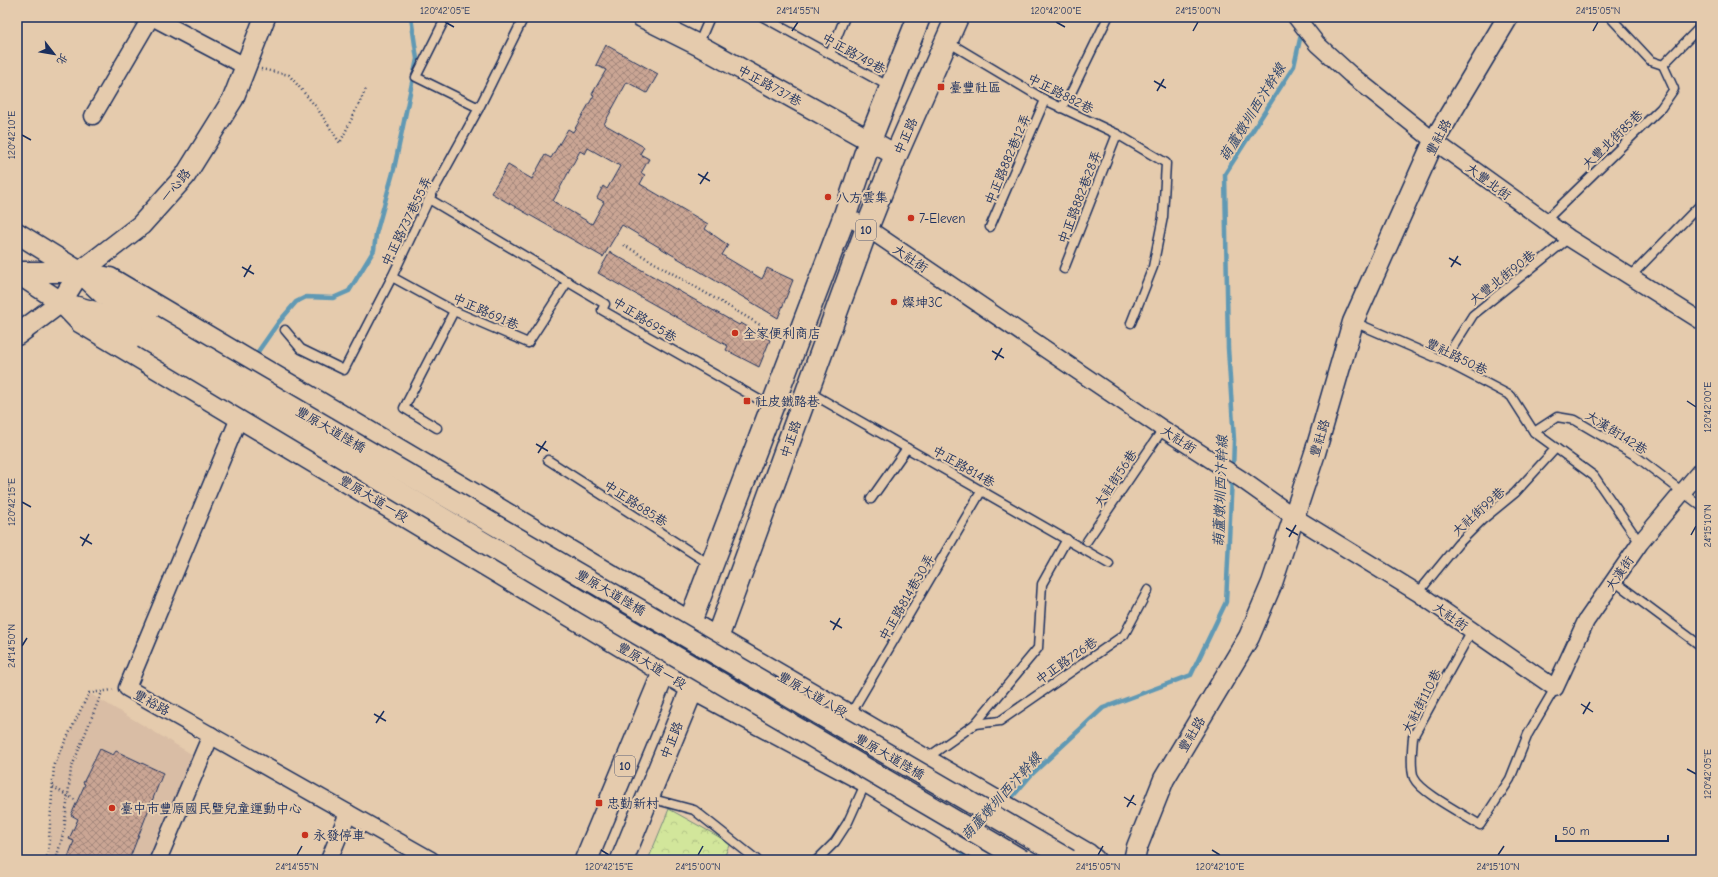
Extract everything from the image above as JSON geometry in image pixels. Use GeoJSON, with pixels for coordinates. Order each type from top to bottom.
{"type":"FeatureCollection","features":[{"type":"Feature","properties":{"kind":"main road","name":"中正路"},"geometry":{"type":"LineString","coordinates":[[586,860],[664,672],[690,622],[845,215],[870,140],[919,17]]}},
{"type":"Feature","properties":{"kind":"main road","name":"中正路"},"geometry":{"type":"LineString","coordinates":[[622,860],[692,690],[717,638],[867,228],[896,155],[957,17]]}},
{"type":"Feature","properties":{"kind":"street"},"geometry":{"type":"LineString","coordinates":[[93,116],[151,17],[245,66]]}},
{"type":"Feature","properties":{"kind":"street","name":"一心路"},"geometry":{"type":"LineString","coordinates":[[80,272],[141,225],[185,176],[233,99],[265,17]]}},
{"type":"Feature","properties":{"kind":"street","name":"中正路737巷"},"geometry":{"type":"LineString","coordinates":[[642,17],[698,45],[896,155]]}},
{"type":"Feature","properties":{"kind":"street","name":"大豐北街"},"geometry":{"type":"LineString","coordinates":[[1296,17],[1317,44],[1350,74],[1434,141],[1569,238],[1701,321]]}},
{"type":"Feature","properties":{"kind":"street","name":"豐社路"},"geometry":{"type":"LineString","coordinates":[[1134,860],[1137,847],[1164,779],[1249,637],[1272,583],[1315,453],[1353,322],[1434,141],[1508,17]]}},
{"type":"Feature","properties":{"kind":"street","name":"大社街"},"geometry":{"type":"LineString","coordinates":[[845,215],[867,228],[1163,429],[1241,479],[1293,516],[1418,593],[1555,688]]}},
{"type":"Feature","properties":{"kind":"street"},"geometry":{"type":"LineString","coordinates":[[17,233],[80,272],[103,294],[148,332]]}},
{"type":"Feature","properties":{"kind":"street"},"geometry":{"type":"LineString","coordinates":[[17,272],[80,272],[110,278],[717,638]]}},
{"type":"Feature","properties":{"kind":"street","name":"豐原大道一段"},"geometry":{"type":"LineString","coordinates":[[17,272],[61,302],[81,323],[692,690]]}},
{"type":"Feature","properties":{"kind":"street"},"geometry":{"type":"LineString","coordinates":[[17,335],[61,302],[80,272]]}},
{"type":"Feature","properties":{"kind":"street","name":"豐原大道一段"},"geometry":{"type":"LineString","coordinates":[[61,302],[96,312],[148,332]]}},
{"type":"Feature","properties":{"kind":"street","name":"豐原大道陸橋"},"geometry":{"type":"LineString","coordinates":[[148,332],[593,608],[1022,860]]}},
{"type":"Feature","properties":{"kind":"street","name":"豐原大道陸橋"},"geometry":{"type":"LineString","coordinates":[[148,332],[1069,860]]}},
{"type":"Feature","properties":{"kind":"street","name":"豐裕路"},"geometry":{"type":"LineString","coordinates":[[239,418],[127,688],[211,734],[431,860]]}},
{"type":"Feature","properties":{"kind":"street","name":"大漢街"},"geometry":{"type":"LineString","coordinates":[[1555,688],[1586,621],[1640,543],[1701,470]]}},
{"type":"Feature","properties":{"kind":"street","name":"豐原大道八段"},"geometry":{"type":"LineString","coordinates":[[717,638],[1088,854],[1095,860]]}},
{"type":"Feature","properties":{"kind":"street"},"geometry":{"type":"LineString","coordinates":[[692,690],[866,782],[994,860]]}},
{"type":"Feature","properties":{"kind":"street"},"geometry":{"type":"LineString","coordinates":[[158,860],[211,734]]}},
{"type":"Feature","properties":{"kind":"street"},"geometry":{"type":"LineString","coordinates":[[329,860],[348,813]]}},
{"type":"Feature","properties":{"kind":"lane"},"geometry":{"type":"LineString","coordinates":[[446,17],[416,77],[479,108]]}},
{"type":"Feature","properties":{"kind":"lane","name":"中正路737巷55弄"},"geometry":{"type":"LineString","coordinates":[[285,330],[301,349],[344,370],[392,277],[429,199],[479,108],[524,17]]}},
{"type":"Feature","properties":{"kind":"lane"},"geometry":{"type":"LineString","coordinates":[[698,45],[710,17]]}},
{"type":"Feature","properties":{"kind":"lane","name":"中正路749巷"},"geometry":{"type":"LineString","coordinates":[[763,17],[891,88]]}},
{"type":"Feature","properties":{"kind":"lane"},"geometry":{"type":"LineString","coordinates":[[830,54],[845,17]]}},
{"type":"Feature","properties":{"kind":"lane"},"geometry":{"type":"LineString","coordinates":[[1061,108],[1072,91],[1108,17]]}},
{"type":"Feature","properties":{"kind":"lane"},"geometry":{"type":"LineString","coordinates":[[1610,17],[1651,60],[1663,65],[1701,26]]}},
{"type":"Feature","properties":{"kind":"lane","name":"中正路882巷"},"geometry":{"type":"LineString","coordinates":[[947,42],[1045,100],[1117,134],[1166,162],[1163,217],[1153,267],[1131,323]]}},
{"type":"Feature","properties":{"kind":"lane","name":"大豐北街85巷"},"geometry":{"type":"LineString","coordinates":[[1545,221],[1661,108],[1674,89],[1663,65]]}},
{"type":"Feature","properties":{"kind":"lane","name":"中正路882巷12弄"},"geometry":{"type":"LineString","coordinates":[[990,227],[1045,100]]}},
{"type":"Feature","properties":{"kind":"lane","name":"中正路882巷28弄"},"geometry":{"type":"LineString","coordinates":[[1064,269],[1117,134]]}},
{"type":"Feature","properties":{"kind":"lane","name":"中正路695巷"},"geometry":{"type":"LineString","coordinates":[[429,199],[605,304],[602,310],[772,407]]}},
{"type":"Feature","properties":{"kind":"lane"},"geometry":{"type":"LineString","coordinates":[[1631,276],[1701,204]]}},
{"type":"Feature","properties":{"kind":"lane","name":"大豐北街90巷"},"geometry":{"type":"LineString","coordinates":[[1444,361],[1473,315],[1569,238]]}},
{"type":"Feature","properties":{"kind":"lane","name":"中正路691巷"},"geometry":{"type":"LineString","coordinates":[[392,277],[454,311],[528,343],[568,282]]}},
{"type":"Feature","properties":{"kind":"lane"},"geometry":{"type":"LineString","coordinates":[[437,428],[404,408],[454,311]]}},
{"type":"Feature","properties":{"kind":"lane","name":"豐社路50巷"},"geometry":{"type":"LineString","coordinates":[[1353,322],[1444,361],[1511,396],[1534,432]]}},
{"type":"Feature","properties":{"kind":"lane","name":"中正路814巷"},"geometry":{"type":"LineString","coordinates":[[807,390],[1109,564]]}},
{"type":"Feature","properties":{"kind":"lane","name":"大漢街142巷"},"geometry":{"type":"LineString","coordinates":[[1534,432],[1557,417],[1575,420],[1633,454],[1701,506]]}},
{"type":"Feature","properties":{"kind":"lane","name":"大社街56巷"},"geometry":{"type":"LineString","coordinates":[[1087,541],[1163,429]]}},
{"type":"Feature","properties":{"kind":"lane"},"geometry":{"type":"LineString","coordinates":[[1534,432],[1594,476],[1640,543]]}},
{"type":"Feature","properties":{"kind":"lane"},"geometry":{"type":"LineString","coordinates":[[871,499],[907,448]]}},
{"type":"Feature","properties":{"kind":"lane","name":"大社街99巷"},"geometry":{"type":"LineString","coordinates":[[1418,593],[1458,544],[1482,520],[1515,493],[1556,448]]}},
{"type":"Feature","properties":{"kind":"lane","name":"中正路685巷"},"geometry":{"type":"LineString","coordinates":[[548,460],[711,565]]}},
{"type":"Feature","properties":{"kind":"lane","name":"中正路814巷30弄"},"geometry":{"type":"LineString","coordinates":[[850,716],[982,490]]}},
{"type":"Feature","properties":{"kind":"lane"},"geometry":{"type":"LineString","coordinates":[[926,759],[975,724],[1038,648],[1042,584],[1067,539]]}},
{"type":"Feature","properties":{"kind":"lane"},"geometry":{"type":"LineString","coordinates":[[1614,581],[1701,646]]}},
{"type":"Feature","properties":{"kind":"lane","name":"中正路726巷"},"geometry":{"type":"LineString","coordinates":[[975,724],[1000,721],[1124,635],[1148,590]]}},
{"type":"Feature","properties":{"kind":"lane","name":"大社街110巷"},"geometry":{"type":"LineString","coordinates":[[1472,630],[1413,737],[1412,756],[1414,778],[1425,790],[1480,825],[1510,779],[1528,734],[1555,688]]}},
{"type":"Feature","properties":{"kind":"lane"},"geometry":{"type":"LineString","coordinates":[[817,860],[835,842],[848,822],[886,736]]}},
{"type":"Feature","properties":{"kind":"lane"},"geometry":{"type":"LineString","coordinates":[[648,798],[694,810],[757,860]]}},
{"type":"Feature","properties":{"kind":"path"},"geometry":{"type":"LineString","coordinates":[[245,66],[289,75],[317,108],[340,143],[366,89]]}},
{"type":"Feature","properties":{"kind":"path"},"geometry":{"type":"LineString","coordinates":[[624,245],[795,345]]}},
{"type":"Feature","properties":{"kind":"path"},"geometry":{"type":"LineString","coordinates":[[46,860],[48,854],[54,764],[89,693],[127,688]]}},
{"type":"Feature","properties":{"kind":"path"},"geometry":{"type":"LineString","coordinates":[[56,860],[64,830],[72,769],[103,691]]}},
{"type":"Feature","properties":{"kind":"path"},"geometry":{"type":"LineString","coordinates":[[53,787],[77,801]]}},
{"type":"Feature","properties":{"kind":"shaded area","name":"臺中市豐原國民暨兒童運動中心"},"geometry":{"type":"Polygon","coordinates":[[[89,693],[193,755],[149,860],[47,860],[49,854],[54,764],[89,693]]]}},
{"type":"Feature","properties":{"kind":"green space"},"geometry":{"type":"Polygon","coordinates":[[[669,809],[730,843],[723,860],[648,860],[669,809]]]}},
{"type":"Feature","properties":{"kind":"building"},"geometry":{"type":"Polygon","coordinates":[[[606,45],[658,74],[647,93],[627,82],[604,124],[644,147],[640,154],[649,159],[641,173],[645,175],[640,184],[708,224],[705,229],[728,245],[722,255],[762,279],[767,268],[793,280],[778,318],[622,225],[603,257],[491,193],[508,165],[532,179],[545,155],[551,158],[568,129],[573,132],[606,70],[596,65],[606,45]],[[588,148],[585,154],[580,151],[553,201],[592,224],[604,202],[597,198],[603,186],[607,189],[620,166],[588,148]]]}},
{"type":"Feature","properties":{"kind":"building"},"geometry":{"type":"Polygon","coordinates":[[[610,252],[739,325],[741,323],[770,340],[759,367],[726,350],[728,346],[598,273],[610,252]]]}},
{"type":"Feature","properties":{"kind":"building","name":"臺中市豐原國民暨兒童運動中心"},"geometry":{"type":"Polygon","coordinates":[[[100,749],[113,755],[116,751],[163,773],[129,860],[67,860],[74,841],[69,839],[78,819],[71,815],[85,784],[83,783],[100,749]]]}},
{"type":"Feature","properties":{"kind":"waterway"},"geometry":{"type":"LineString","coordinates":[[257,353],[278,323],[296,302],[306,297],[333,298],[349,291],[374,250],[376,234],[394,169],[417,59],[411,17]]}},
{"type":"Feature","properties":{"kind":"waterway","name":"葫蘆燉圳西汴幹線"},"geometry":{"type":"LineString","coordinates":[[1233,470],[1234,440],[1228,348],[1225,174],[1294,66],[1302,30]]}},
{"type":"Feature","properties":{"kind":"waterway","name":"葫蘆燉圳西汴幹線"},"geometry":{"type":"LineString","coordinates":[[1008,802],[1031,775],[1103,708],[1191,675],[1226,602],[1232,477]]}},
{"type":"Feature","properties":{"kind":"waterway","name":"葫蘆燉圳西汴幹線"},"geometry":{"type":"LineString","coordinates":[[959,860],[968,849]]}},
{"type":"Feature","properties":{"kind":"place","name":"臺豐社區"},"geometry":{"type":"Point","coordinates":[941,87]}},
{"type":"Feature","properties":{"kind":"place","name":"八方雲集"},"geometry":{"type":"Point","coordinates":[828,197]}},
{"type":"Feature","properties":{"kind":"place","name":"7-Eleven"},"geometry":{"type":"Point","coordinates":[911,218]}},
{"type":"Feature","properties":{"kind":"place","name":"燦坤3C"},"geometry":{"type":"Point","coordinates":[894,302]}},
{"type":"Feature","properties":{"kind":"place","name":"全家便利商店"},"geometry":{"type":"Point","coordinates":[735,333]}},
{"type":"Feature","properties":{"kind":"place","name":"社皮鐵路巷"},"geometry":{"type":"Point","coordinates":[747,401]}},
{"type":"Feature","properties":{"kind":"place","name":"忠勤新村"},"geometry":{"type":"Point","coordinates":[599,803]}},
{"type":"Feature","properties":{"kind":"place","name":"臺中市豐原國民暨兒童運動中心"},"geometry":{"type":"Point","coordinates":[112,808]}},
{"type":"Feature","properties":{"kind":"place","name":"永發停車"},"geometry":{"type":"Point","coordinates":[305,835]}}]}
